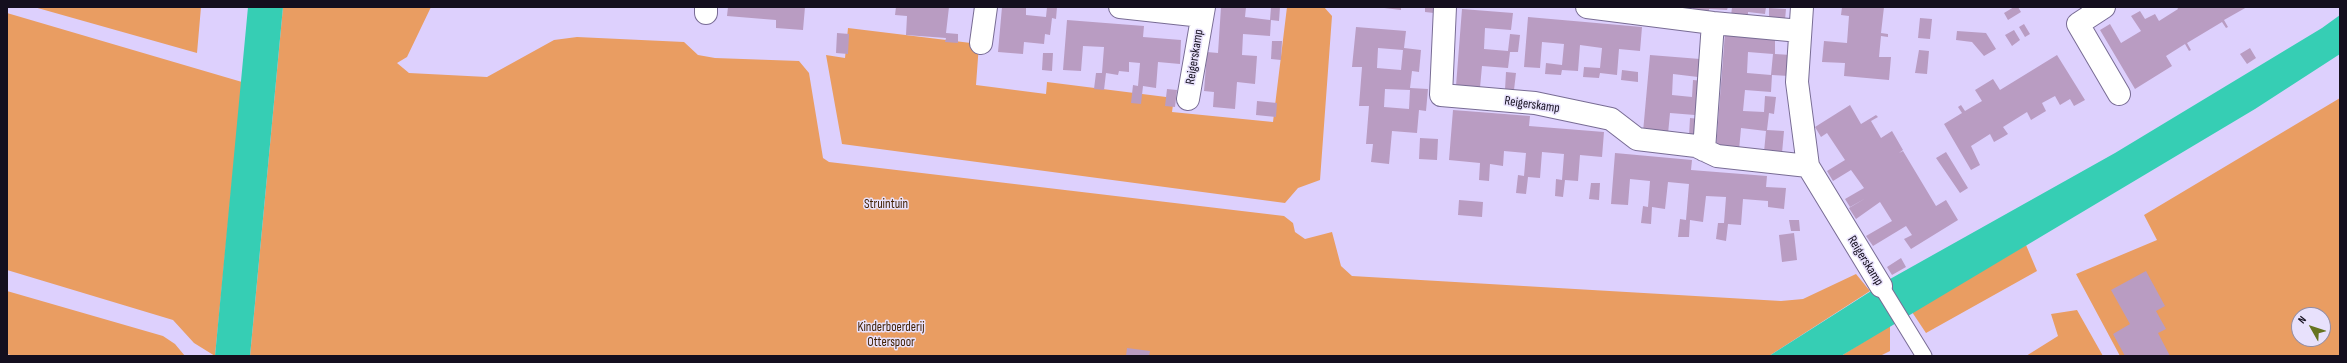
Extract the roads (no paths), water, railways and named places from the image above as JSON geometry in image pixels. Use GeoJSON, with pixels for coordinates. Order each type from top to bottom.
{"type":"FeatureCollection","features":[{"type":"Feature","properties":{"kind":"street"},"geometry":{"type":"LineString","coordinates":[[982,43],[986,7]]}},
{"type":"Feature","properties":{"kind":"street","name":"Reigerskamp"},"geometry":{"type":"LineString","coordinates":[[1120,7],[1203,11],[1188,99]]}},
{"type":"Feature","properties":{"kind":"street","name":"Reigerskamp"},"geometry":{"type":"LineString","coordinates":[[1445,7],[1441,95],[1535,104],[1611,119],[1637,139],[1696,146],[1717,156],[1808,166]]}},
{"type":"Feature","properties":{"kind":"street"},"geometry":{"type":"LineString","coordinates":[[1587,7],[1713,23],[1800,31]]}},
{"type":"Feature","properties":{"kind":"street","name":"Reigerskamp"},"geometry":{"type":"LineString","coordinates":[[1802,7],[1797,82],[1808,166],[1881,286]]}},
{"type":"Feature","properties":{"kind":"street"},"geometry":{"type":"LineString","coordinates":[[2104,7],[2078,24],[2119,94]]}},
{"type":"Feature","properties":{"kind":"street"},"geometry":{"type":"LineString","coordinates":[[1704,150],[1713,23]]}},
{"type":"Feature","properties":{"kind":"lane","name":"Reigerskamp"},"geometry":{"type":"LineString","coordinates":[[1881,286],[1924,356]]}},
{"type":"Feature","properties":{"kind":"park label","name":"Struintuin"},"geometry":{"type":"Point","coordinates":[886,205]}},
{"type":"Feature","properties":{"kind":"park label","name":"Kinderboerderij Otterspoor"},"geometry":{"type":"Point","coordinates":[891,336]}}]}
